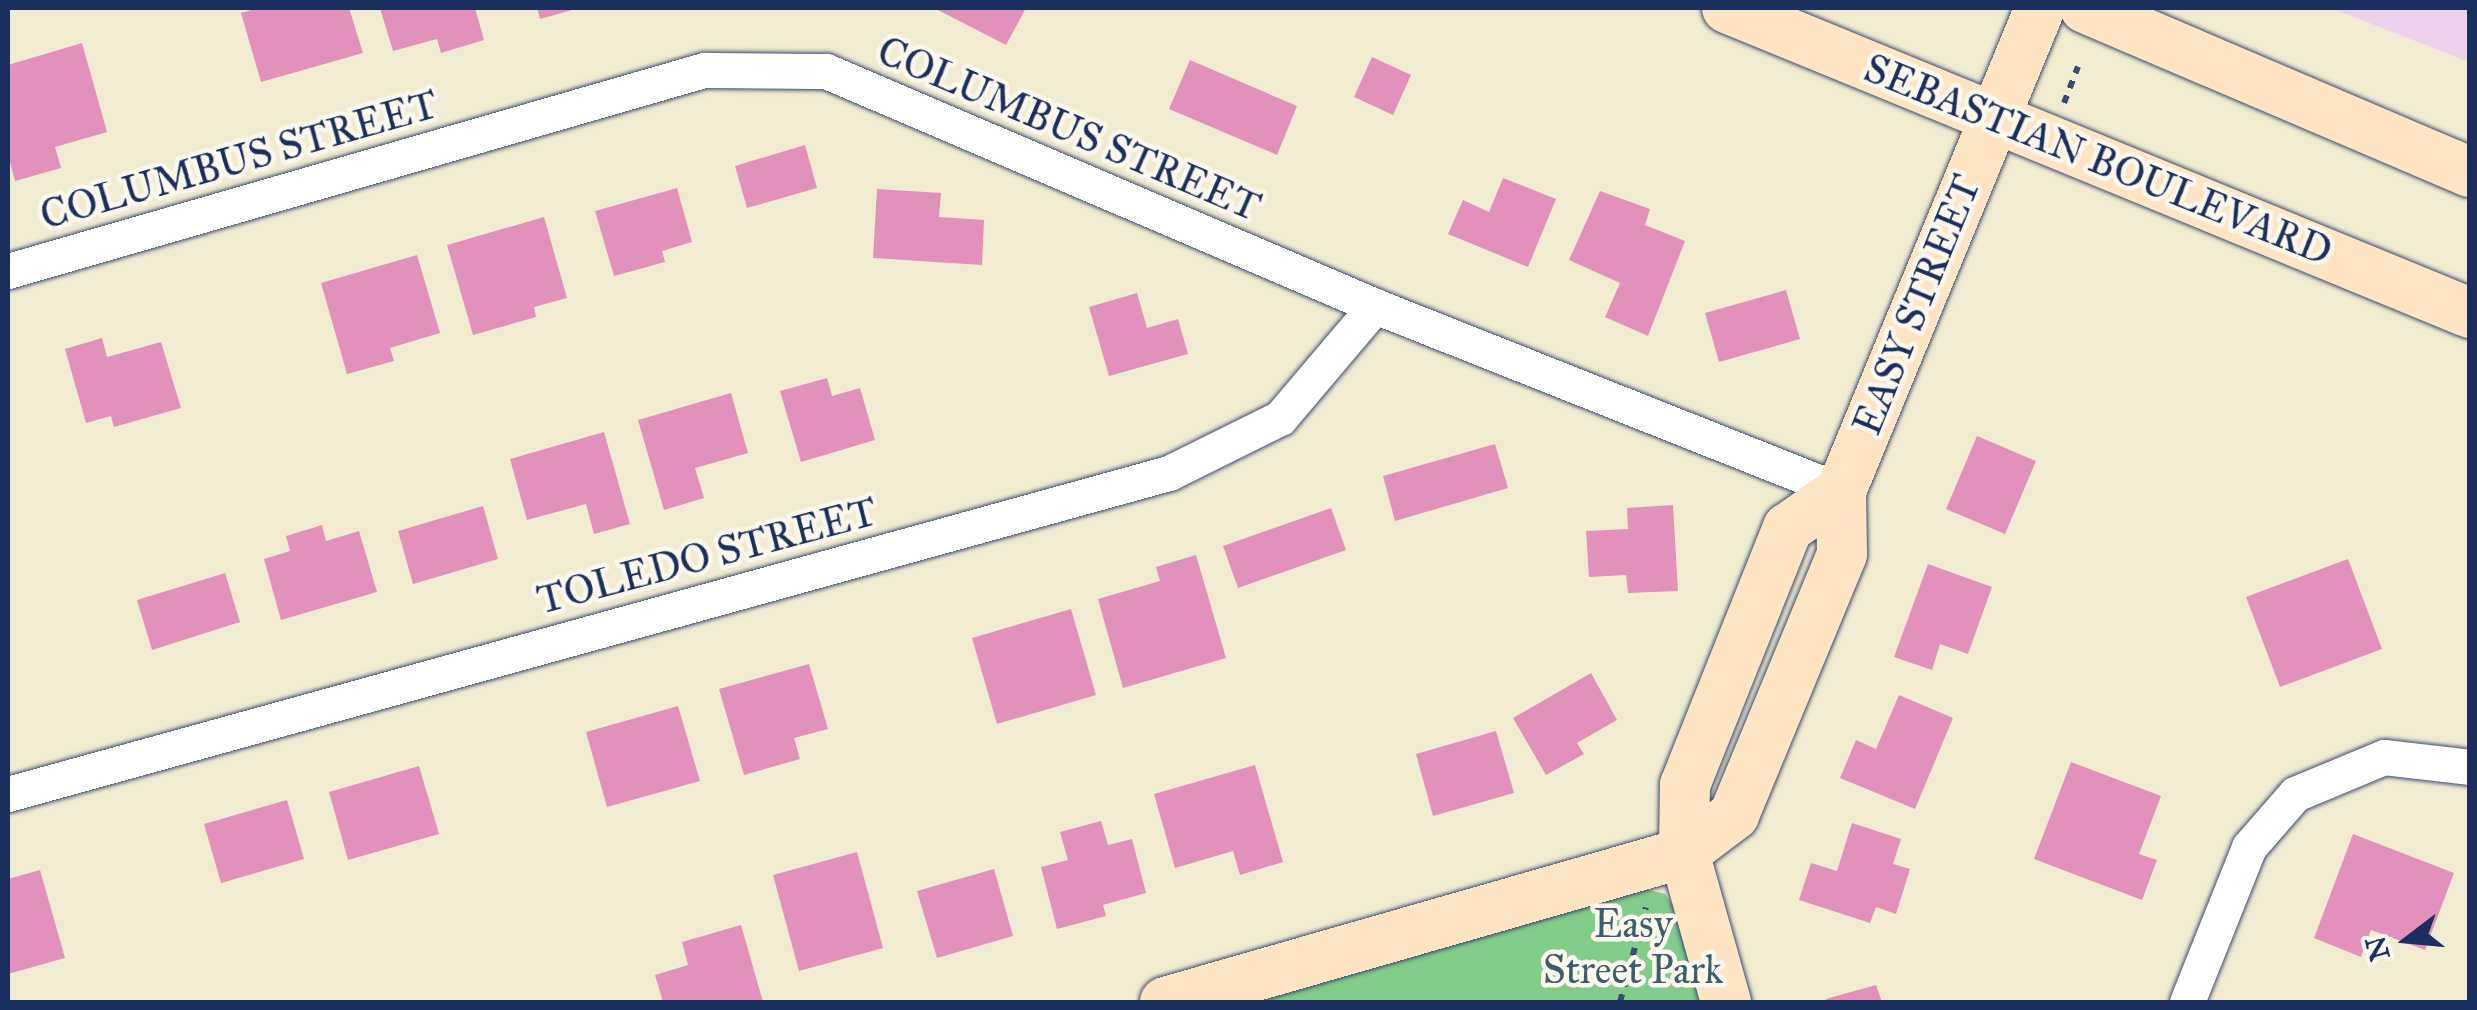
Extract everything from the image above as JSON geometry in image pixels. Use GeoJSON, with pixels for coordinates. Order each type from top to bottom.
{"type":"FeatureCollection","features":[{"type":"Feature","properties":{"kind":"street","name":"SEBASTIAN BOULEVARD"},"geometry":{"type":"LineString","coordinates":[[1727,8],[2470,313]]}},
{"type":"Feature","properties":{"kind":"street","name":"EASY STREET"},"geometry":{"type":"LineString","coordinates":[[1165,1002],[1684,853],[1734,815],[1842,554],[1841,491],[2040,8]]}},
{"type":"Feature","properties":{"kind":"street"},"geometry":{"type":"LineString","coordinates":[[2085,8],[2470,172]]}},
{"type":"Feature","properties":{"kind":"street","name":"COLUMBUS STREET"},"geometry":{"type":"LineString","coordinates":[[8,272],[704,70],[826,71],[1375,306],[1841,491]]}},
{"type":"Feature","properties":{"kind":"street","name":"TOLEDO STREET"},"geometry":{"type":"LineString","coordinates":[[8,794],[1169,473],[1280,418],[1375,306]]}},
{"type":"Feature","properties":{"kind":"street"},"geometry":{"type":"LineString","coordinates":[[2187,1002],[2249,847],[2295,794],[2384,757],[2470,768]]}},
{"type":"Feature","properties":{"kind":"street"},"geometry":{"type":"LineString","coordinates":[[1684,853],[1726,1002]]}},
{"type":"Feature","properties":{"kind":"path"},"geometry":{"type":"LineString","coordinates":[[2064,103],[2078,68]]}},
{"type":"Feature","properties":{"kind":"path"},"geometry":{"type":"LineString","coordinates":[[1620,1002],[1650,890]]}},
{"type":"Feature","properties":{"kind":"shaded area"},"geometry":{"type":"Polygon","coordinates":[[[2331,8],[2469,8],[2469,62],[2331,8]]]}},
{"type":"Feature","properties":{"kind":"green space","name":"Easy Street Park"},"geometry":{"type":"Polygon","coordinates":[[[1636,887],[1665,894],[1689,930],[1710,1002],[1229,1002],[1636,887]]]}},
{"type":"Feature","properties":{"kind":"building"},"geometry":{"type":"Polygon","coordinates":[[[259,8],[349,8],[363,53],[261,82],[241,13],[259,8]]]}},
{"type":"Feature","properties":{"kind":"building"},"geometry":{"type":"Polygon","coordinates":[[[380,8],[475,8],[484,40],[441,53],[437,39],[393,51],[380,8]]]}},
{"type":"Feature","properties":{"kind":"building"},"geometry":{"type":"Polygon","coordinates":[[[537,8],[575,8],[576,9],[540,19],[537,8]]]}},
{"type":"Feature","properties":{"kind":"building"},"geometry":{"type":"Polygon","coordinates":[[[934,8],[1026,8],[1006,45],[934,8]]]}},
{"type":"Feature","properties":{"kind":"building"},"geometry":{"type":"Polygon","coordinates":[[[82,43],[107,132],[55,147],[61,168],[15,181],[8,154],[8,65],[82,43]]]}},
{"type":"Feature","properties":{"kind":"building"},"geometry":{"type":"Polygon","coordinates":[[[1372,57],[1411,75],[1393,115],[1354,97],[1372,57]]]}},
{"type":"Feature","properties":{"kind":"building"},"geometry":{"type":"Polygon","coordinates":[[[1190,60],[1297,106],[1277,155],[1169,109],[1190,60]]]}},
{"type":"Feature","properties":{"kind":"building"},"geometry":{"type":"Polygon","coordinates":[[[805,145],[817,188],[747,208],[735,166],[805,145]]]}},
{"type":"Feature","properties":{"kind":"building"},"geometry":{"type":"Polygon","coordinates":[[[1503,178],[1556,199],[1528,267],[1448,234],[1463,200],[1489,212],[1503,178]]]}},
{"type":"Feature","properties":{"kind":"building"},"geometry":{"type":"Polygon","coordinates":[[[677,188],[692,242],[662,251],[665,262],[614,276],[595,211],[677,188]]]}},
{"type":"Feature","properties":{"kind":"building"},"geometry":{"type":"Polygon","coordinates":[[[877,189],[941,193],[939,217],[984,220],[982,265],[873,258],[877,189]]]}},
{"type":"Feature","properties":{"kind":"building"},"geometry":{"type":"Polygon","coordinates":[[[1600,191],[1650,209],[1645,225],[1685,241],[1648,336],[1605,317],[1620,283],[1569,260],[1600,191]]]}},
{"type":"Feature","properties":{"kind":"building"},"geometry":{"type":"Polygon","coordinates":[[[544,217],[567,298],[534,307],[536,317],[473,335],[447,245],[544,217]]]}},
{"type":"Feature","properties":{"kind":"building"},"geometry":{"type":"Polygon","coordinates":[[[417,255],[440,333],[390,348],[394,361],[347,374],[321,283],[417,255]]]}},
{"type":"Feature","properties":{"kind":"building"},"geometry":{"type":"Polygon","coordinates":[[[1786,290],[1800,339],[1719,362],[1705,313],[1786,290]]]}},
{"type":"Feature","properties":{"kind":"building"},"geometry":{"type":"Polygon","coordinates":[[[1137,293],[1147,328],[1178,319],[1188,354],[1109,376],[1089,307],[1137,293]]]}},
{"type":"Feature","properties":{"kind":"building"},"geometry":{"type":"Polygon","coordinates":[[[102,338],[107,357],[161,342],[181,408],[114,427],[111,416],[86,423],[65,349],[102,338]]]}},
{"type":"Feature","properties":{"kind":"building"},"geometry":{"type":"Polygon","coordinates":[[[827,378],[832,396],[860,388],[875,440],[801,462],[780,391],[827,378]]]}},
{"type":"Feature","properties":{"kind":"building"},"geometry":{"type":"Polygon","coordinates":[[[731,393],[748,453],[695,468],[704,498],[664,510],[638,420],[731,393]]]}},
{"type":"Feature","properties":{"kind":"building"},"geometry":{"type":"Polygon","coordinates":[[[604,432],[630,524],[594,534],[586,504],[527,520],[510,459],[604,432]]]}},
{"type":"Feature","properties":{"kind":"building"},"geometry":{"type":"Polygon","coordinates":[[[1977,436],[2036,461],[2005,534],[1946,509],[1977,436]]]}},
{"type":"Feature","properties":{"kind":"building"},"geometry":{"type":"Polygon","coordinates":[[[1495,444],[1508,488],[1395,521],[1383,476],[1495,444]]]}},
{"type":"Feature","properties":{"kind":"building"},"geometry":{"type":"Polygon","coordinates":[[[1673,505],[1678,591],[1628,593],[1626,575],[1589,577],[1586,531],[1628,529],[1627,508],[1673,505]]]}},
{"type":"Feature","properties":{"kind":"building"},"geometry":{"type":"Polygon","coordinates":[[[483,506],[498,559],[413,584],[398,531],[483,506]]]}},
{"type":"Feature","properties":{"kind":"building"},"geometry":{"type":"Polygon","coordinates":[[[1331,508],[1346,550],[1238,588],[1223,546],[1331,508]]]}},
{"type":"Feature","properties":{"kind":"building"},"geometry":{"type":"Polygon","coordinates":[[[322,525],[326,541],[359,531],[377,592],[281,620],[264,559],[290,551],[286,536],[322,525]]]}},
{"type":"Feature","properties":{"kind":"building"},"geometry":{"type":"Polygon","coordinates":[[[1196,555],[1226,658],[1123,688],[1098,599],[1160,581],[1156,567],[1196,555]]]}},
{"type":"Feature","properties":{"kind":"building"},"geometry":{"type":"Polygon","coordinates":[[[2348,559],[2382,649],[2280,687],[2246,597],[2348,559]]]}},
{"type":"Feature","properties":{"kind":"building"},"geometry":{"type":"Polygon","coordinates":[[[1928,564],[1992,587],[1968,654],[1940,644],[1932,670],[1894,657],[1928,564]]]}},
{"type":"Feature","properties":{"kind":"building"},"geometry":{"type":"Polygon","coordinates":[[[225,573],[240,622],[152,650],[137,600],[225,573]]]}},
{"type":"Feature","properties":{"kind":"building"},"geometry":{"type":"Polygon","coordinates":[[[1071,609],[1096,695],[997,724],[972,638],[1071,609]]]}},
{"type":"Feature","properties":{"kind":"building"},"geometry":{"type":"Polygon","coordinates":[[[809,664],[828,729],[794,738],[800,759],[744,775],[719,689],[809,664]]]}},
{"type":"Feature","properties":{"kind":"building"},"geometry":{"type":"Polygon","coordinates":[[[1591,673],[1617,720],[1577,743],[1584,754],[1546,775],[1513,718],[1591,673]]]}},
{"type":"Feature","properties":{"kind":"building"},"geometry":{"type":"Polygon","coordinates":[[[1899,695],[1953,718],[1915,809],[1840,778],[1856,740],[1876,749],[1899,695]]]}},
{"type":"Feature","properties":{"kind":"building"},"geometry":{"type":"Polygon","coordinates":[[[678,706],[700,781],[607,807],[586,732],[678,706]]]}},
{"type":"Feature","properties":{"kind":"building"},"geometry":{"type":"Polygon","coordinates":[[[1496,731],[1514,793],[1433,816],[1416,754],[1496,731]]]}},
{"type":"Feature","properties":{"kind":"building"},"geometry":{"type":"Polygon","coordinates":[[[2071,762],[2161,796],[2139,854],[2157,860],[2142,900],[2034,859],[2071,762]]]}},
{"type":"Feature","properties":{"kind":"building"},"geometry":{"type":"Polygon","coordinates":[[[1255,765],[1283,862],[1240,875],[1233,851],[1175,868],[1154,794],[1255,765]]]}},
{"type":"Feature","properties":{"kind":"building"},"geometry":{"type":"Polygon","coordinates":[[[419,766],[439,834],[348,860],[329,792],[419,766]]]}},
{"type":"Feature","properties":{"kind":"building"},"geometry":{"type":"Polygon","coordinates":[[[287,800],[304,859],[221,883],[204,824],[287,800]]]}},
{"type":"Feature","properties":{"kind":"building"},"geometry":{"type":"Polygon","coordinates":[[[1101,821],[1108,845],[1132,839],[1146,893],[1103,905],[1106,916],[1057,929],[1041,867],[1068,860],[1060,832],[1101,821]]]}},
{"type":"Feature","properties":{"kind":"building"},"geometry":{"type":"Polygon","coordinates":[[[1852,823],[1901,839],[1893,864],[1910,869],[1896,914],[1876,907],[1870,923],[1799,900],[1811,863],[1837,871],[1852,823]]]}},
{"type":"Feature","properties":{"kind":"building"},"geometry":{"type":"Polygon","coordinates":[[[2353,834],[2454,873],[2425,950],[2371,930],[2361,957],[2314,938],[2353,834]]]}},
{"type":"Feature","properties":{"kind":"building"},"geometry":{"type":"Polygon","coordinates":[[[857,852],[883,948],[799,971],[773,875],[857,852]]]}},
{"type":"Feature","properties":{"kind":"building"},"geometry":{"type":"Polygon","coordinates":[[[994,869],[1013,936],[937,958],[917,891],[994,869]]]}},
{"type":"Feature","properties":{"kind":"building"},"geometry":{"type":"Polygon","coordinates":[[[40,870],[65,958],[8,974],[8,879],[40,870]]]}},
{"type":"Feature","properties":{"kind":"building"},"geometry":{"type":"Polygon","coordinates":[[[741,925],[763,1002],[663,1002],[655,975],[688,965],[682,942],[741,925]]]}},
{"type":"Feature","properties":{"kind":"building"},"geometry":{"type":"Polygon","coordinates":[[[1876,985],[1882,1002],[1826,999],[1876,985]]]}}]}
